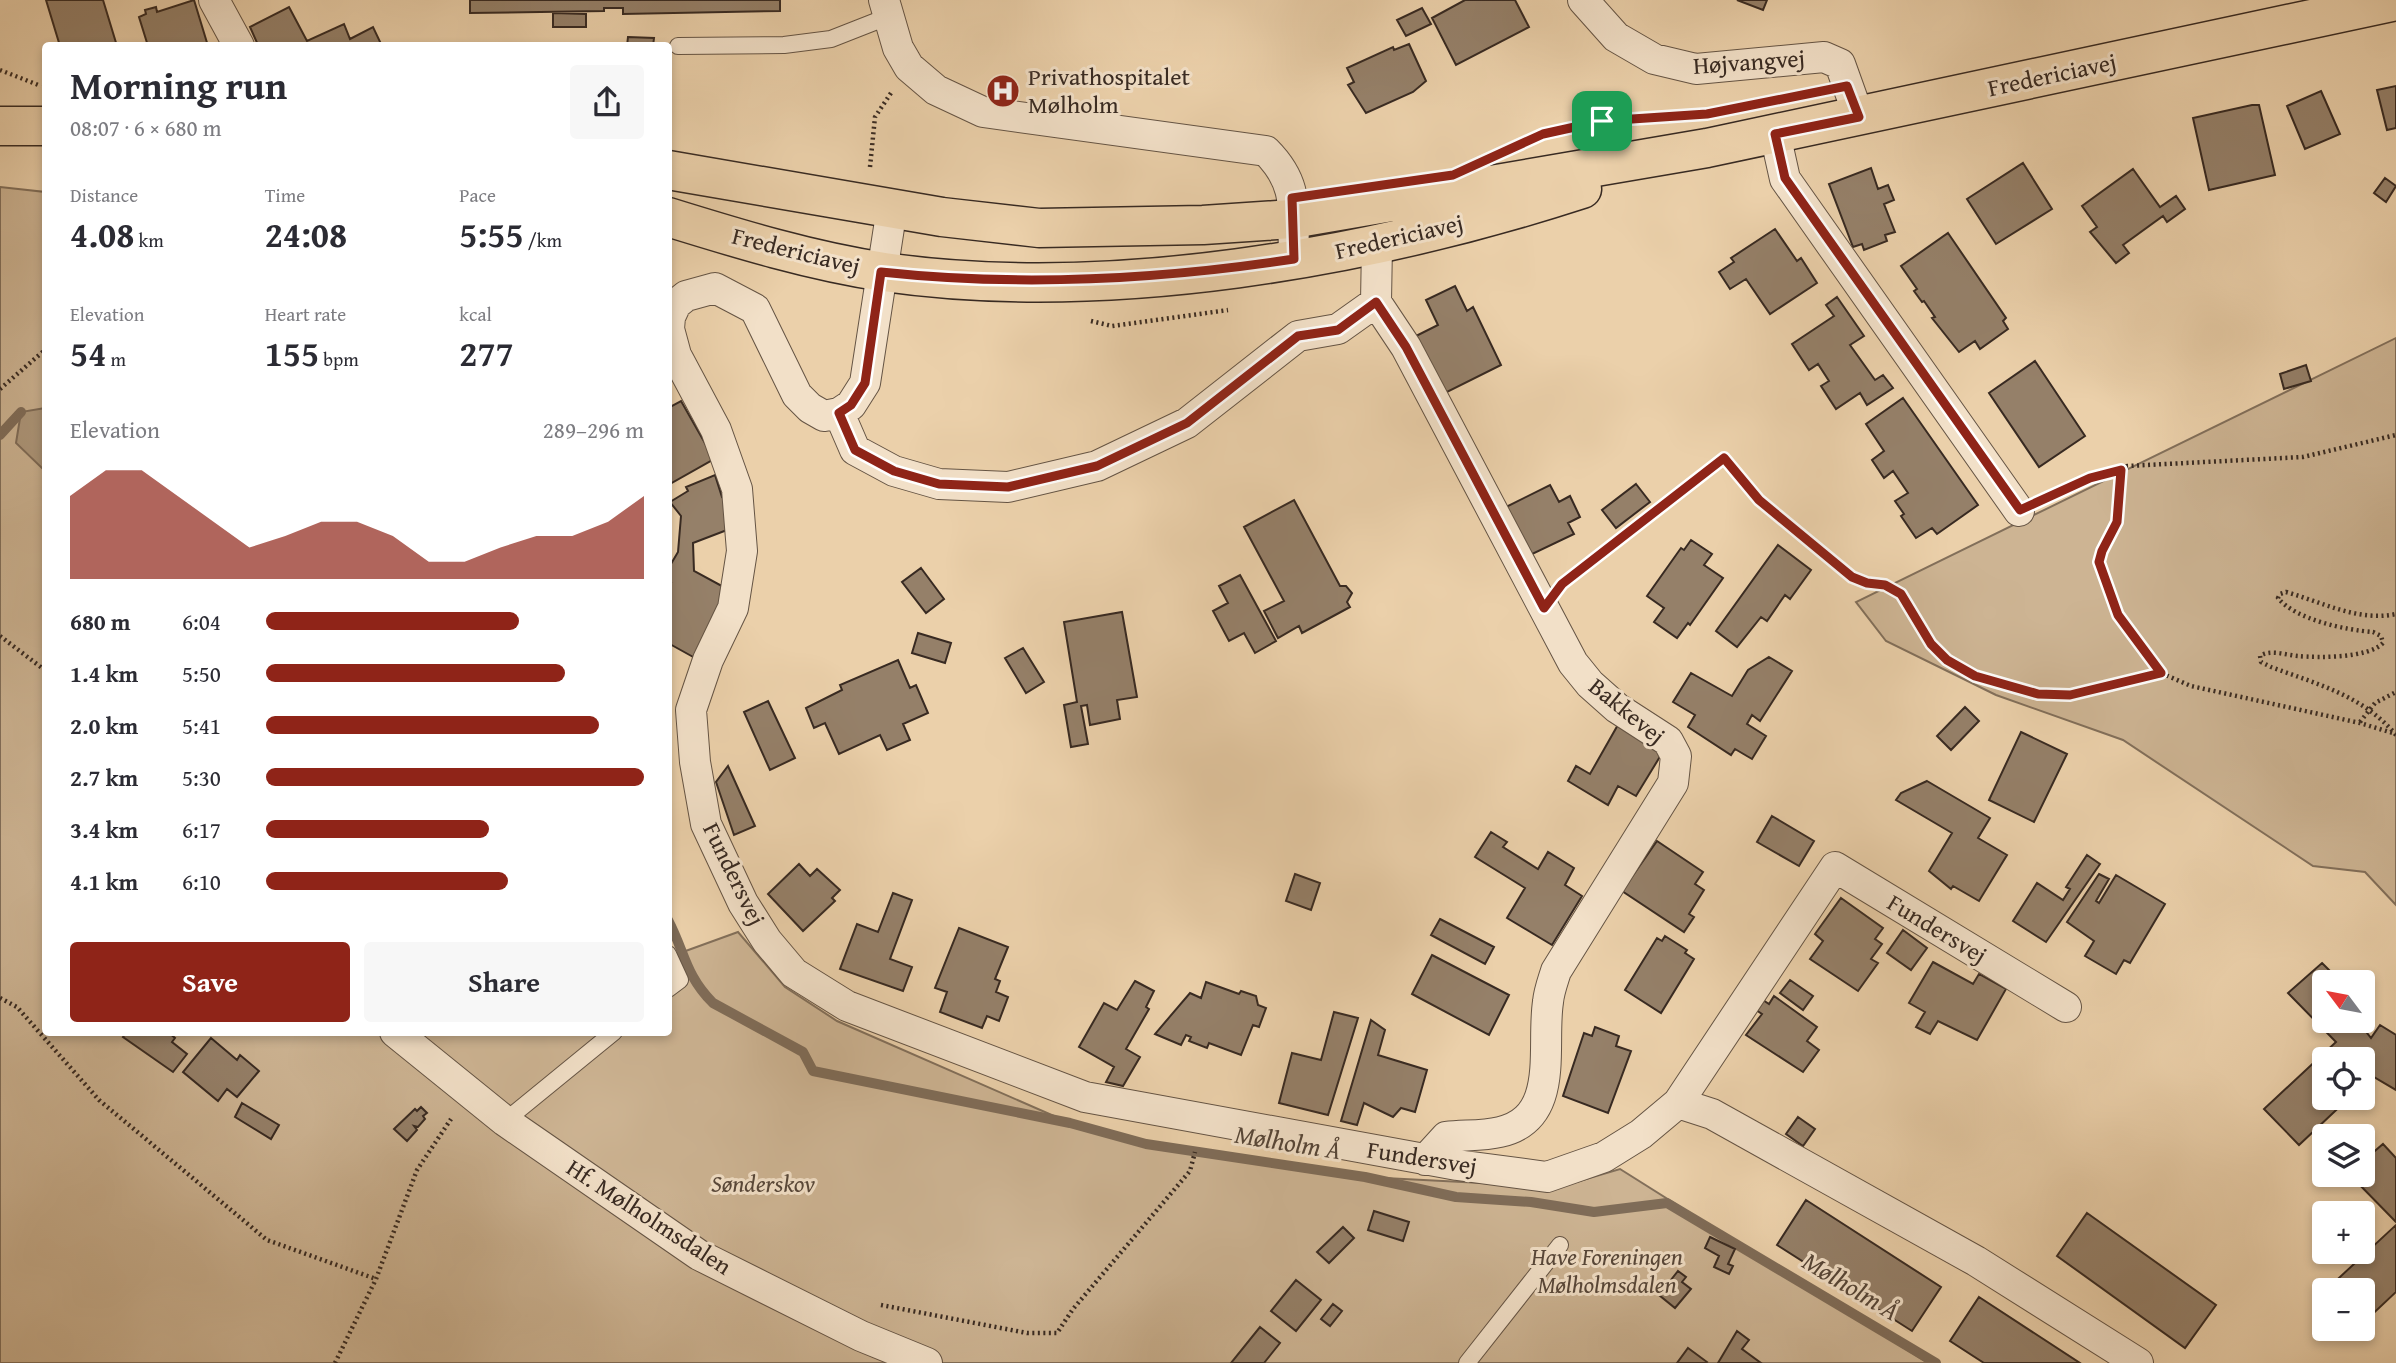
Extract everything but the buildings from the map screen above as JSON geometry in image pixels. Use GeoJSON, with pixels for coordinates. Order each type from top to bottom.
{"type":"FeatureCollection","features":[{"type":"Feature","properties":{"kind":"main road","name":"Fredericiavej"},"geometry":{"type":"LineString","coordinates":[[672,171],[892,208],[1039,228],[1203,225],[1292,219],[1707,148],[2396,1]]}},
{"type":"Feature","properties":{"kind":"main road"},"geometry":{"type":"LineString","coordinates":[[0,113],[27,126]]}},
{"type":"Feature","properties":{"kind":"main road","name":"Fredericiavej"},"geometry":{"type":"LineString","coordinates":[[672,217],[753,243],[881,272],[1029,282],[1206,273],[1377,245],[1533,205],[1707,148]]}},
{"type":"Feature","properties":{"kind":"street"},"geometry":{"type":"LineString","coordinates":[[214,0],[237,42]]}},
{"type":"Feature","properties":{"kind":"street","name":"Højvangvej"},"geometry":{"type":"LineString","coordinates":[[1583,0],[1616,37],[1654,59],[1696,69],[1824,57],[1840,64],[1859,117]]}},
{"type":"Feature","properties":{"kind":"street"},"geometry":{"type":"LineString","coordinates":[[886,9],[898,48],[909,66],[936,90],[983,112],[1266,150],[1284,169],[1292,190],[1294,259]]}},
{"type":"Feature","properties":{"kind":"street"},"geometry":{"type":"LineString","coordinates":[[1775,134],[1785,178],[2020,510]]}},
{"type":"Feature","properties":{"kind":"street"},"geometry":{"type":"LineString","coordinates":[[892,208],[865,383],[851,405],[839,413],[855,450],[894,471],[939,484],[1008,487],[1097,466],[1187,423],[1298,336],[1338,330],[1376,302],[1377,245]]}},
{"type":"Feature","properties":{"kind":"street","name":"Fundersvej"},"geometry":{"type":"LineString","coordinates":[[672,316],[676,304],[686,296],[715,288],[732,294],[755,309],[797,395],[810,408],[824,416],[839,413]]}},
{"type":"Feature","properties":{"kind":"street","name":"Bakkevej"},"geometry":{"type":"LineString","coordinates":[[1376,302],[1406,347],[1573,663],[1590,684],[1617,708],[1668,741],[1675,756],[1673,783],[1556,971],[1548,1002],[1546,1071],[1540,1097],[1528,1119],[1502,1132],[1446,1137],[1425,1160]]}},
{"type":"Feature","properties":{"kind":"street","name":"Fundersvej"},"geometry":{"type":"LineString","coordinates":[[672,342],[676,355],[716,430],[737,489],[742,551],[733,608],[708,660],[691,710],[695,762],[706,824],[743,903],[767,941],[794,973],[847,1006],[1085,1097],[1425,1160],[1547,1177],[1604,1157],[1641,1134],[1678,1103],[1835,867],[2066,1007]]}},
{"type":"Feature","properties":{"kind":"street","name":"Hf. Mølholmsdalen"},"geometry":{"type":"LineString","coordinates":[[400,1036],[505,1121],[698,1255],[861,1336],[927,1363]]}},
{"type":"Feature","properties":{"kind":"street"},"geometry":{"type":"LineString","coordinates":[[1678,1103],[1713,1114],[1964,1254],[2138,1363]]}},
{"type":"Feature","properties":{"kind":"lane"},"geometry":{"type":"LineString","coordinates":[[678,46],[784,45],[831,39],[886,9]]}},
{"type":"Feature","properties":{"kind":"lane"},"geometry":{"type":"LineString","coordinates":[[672,963],[680,980],[672,986]]}},
{"type":"Feature","properties":{"kind":"lane"},"geometry":{"type":"LineString","coordinates":[[505,1121],[609,1036]]}},
{"type":"Feature","properties":{"kind":"lane"},"geometry":{"type":"LineString","coordinates":[[1467,1363],[1560,1245]]}},
{"type":"Feature","properties":{"kind":"path"},"geometry":{"type":"LineString","coordinates":[[0,70],[42,86]]}},
{"type":"Feature","properties":{"kind":"path"},"geometry":{"type":"LineString","coordinates":[[870,170],[875,117]]}},
{"type":"Feature","properties":{"kind":"path"},"geometry":{"type":"LineString","coordinates":[[1543,134],[1602,121],[1642,118]]}},
{"type":"Feature","properties":{"kind":"path"},"geometry":{"type":"LineString","coordinates":[[0,390],[42,353]]}},
{"type":"Feature","properties":{"kind":"path"},"geometry":{"type":"LineString","coordinates":[[2020,510],[2090,478],[2127,466],[2303,457],[2396,435]]}},
{"type":"Feature","properties":{"kind":"path"},"geometry":{"type":"LineString","coordinates":[[1544,608],[1562,584],[1724,458],[1759,500],[1852,577],[1867,583],[1885,585],[1901,594],[1931,644],[1947,660],[1975,676],[2038,694],[2070,695],[2161,673]]}},
{"type":"Feature","properties":{"kind":"path"},"geometry":{"type":"LineString","coordinates":[[2121,470],[2117,522],[2099,562],[2118,615],[2161,673],[2191,687],[2360,723],[2396,735]]}},
{"type":"Feature","properties":{"kind":"path"},"geometry":{"type":"LineString","coordinates":[[2396,614],[2379,618],[2352,613],[2286,592],[2278,598],[2283,605],[2306,615],[2373,632],[2381,636],[2383,643],[2376,651],[2365,653],[2300,656],[2271,652],[2260,656],[2261,662],[2271,667],[2350,697],[2371,708],[2396,735]]}},
{"type":"Feature","properties":{"kind":"path"},"geometry":{"type":"LineString","coordinates":[[0,636],[42,668]]}},
{"type":"Feature","properties":{"kind":"path"},"geometry":{"type":"LineString","coordinates":[[2360,723],[2371,708],[2396,692]]}},
{"type":"Feature","properties":{"kind":"path"},"geometry":{"type":"LineString","coordinates":[[0,998],[17,1007],[42,1035]]}},
{"type":"Feature","properties":{"kind":"path"},"geometry":{"type":"LineString","coordinates":[[43,1036],[99,1100],[267,1240],[376,1279]]}},
{"type":"Feature","properties":{"kind":"path"},"geometry":{"type":"LineString","coordinates":[[335,1363],[376,1279],[417,1170],[468,1093]]}},
{"type":"Feature","properties":{"kind":"path"},"geometry":{"type":"LineString","coordinates":[[878,1304],[1027,1334],[1057,1333],[1073,1309],[1190,1171],[1198,1144]]}},
{"type":"Feature","properties":{"kind":"green space","name":"Sønderskov"},"geometry":{"type":"Polygon","coordinates":[[[0,187],[42,192],[42,1036],[672,1036],[672,956],[738,932],[785,987],[837,1021],[1070,1123],[1146,1144],[1365,1177],[1559,1187],[1620,1169],[1928,1363],[0,1363],[0,187]]]}},
{"type":"Feature","properties":{"kind":"green space"},"geometry":{"type":"Polygon","coordinates":[[[2396,338],[2396,905],[2365,872],[2313,866],[2123,740],[1996,695],[1886,641],[1856,602],[2396,338]]]}},
{"type":"Feature","properties":{"kind":"shaded area"},"geometry":{"type":"Polygon","coordinates":[[[42,409],[42,468],[16,443],[21,412],[42,409]]]}},
{"type":"Feature","properties":{"kind":"waterway","name":"Mølholm Å"},"geometry":{"type":"LineString","coordinates":[[0,435],[21,412]]}},
{"type":"Feature","properties":{"kind":"waterway","name":"Mølholm Å"},"geometry":{"type":"LineString","coordinates":[[672,928],[691,973],[713,1003],[803,1052],[813,1071],[1070,1123],[1146,1144],[1365,1177],[1456,1197],[1531,1202],[1594,1212],[1667,1203],[1936,1363]]}},
{"type":"Feature","properties":{"kind":"place","name":"Privathospitalet Mølholm"},"geometry":{"type":"Point","coordinates":[1003,91]}},
{"type":"Feature","properties":{"kind":"route"},"geometry":{"type":"LineString","coordinates":[[1847,86],[1859,117],[1775,134],[1785,178],[2020,510],[2090,478],[2121,470],[2118,475],[2117,522],[2099,562],[2118,615],[2161,673],[2070,695],[2038,694],[1975,676],[1947,660],[1931,644],[1901,594],[1885,585],[1867,583],[1852,577],[1759,500],[1724,458],[1562,584],[1544,608],[1406,347],[1376,302],[1338,330],[1298,336],[1187,423],[1097,466],[1008,487],[939,484],[894,471],[855,450],[839,413],[851,405],[865,383],[881,272],[1029,282],[1206,273],[1294,259],[1292,198],[1453,175],[1543,134],[1602,121],[1707,114],[1847,86]]}},
{"type":"Feature","properties":{"kind":"park label","name":"Have Foreningen Mølholmsdalen"},"geometry":{"type":"Point","coordinates":[1607,1271]}}]}
